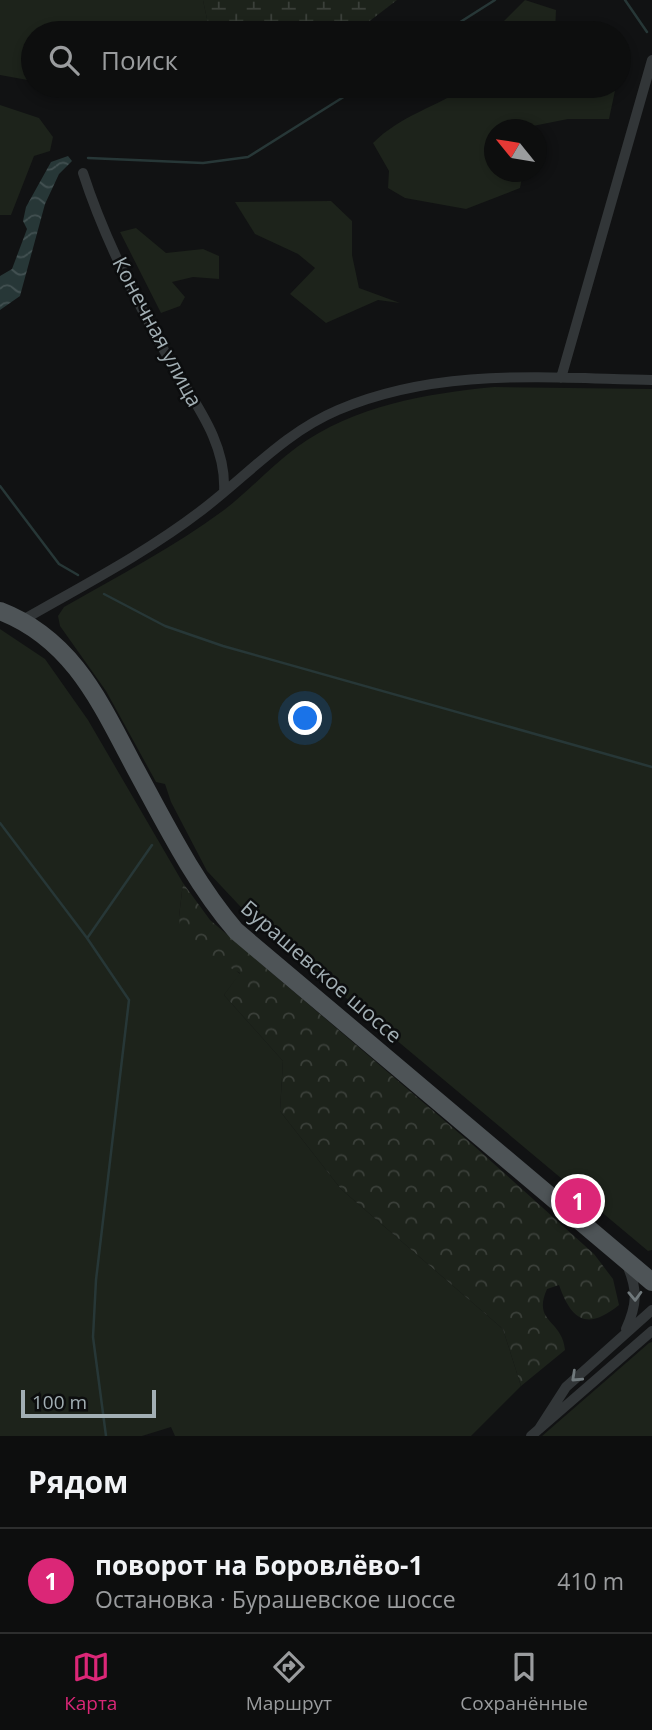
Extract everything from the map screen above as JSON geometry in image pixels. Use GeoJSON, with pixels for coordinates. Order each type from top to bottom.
{"type":"FeatureCollection","features":[{"type":"Feature","properties":{"kind":"main road","name":"Бурашевское шоссе"},"geometry":{"type":"LineString","coordinates":[[0,611],[21,621],[57,645],[86,677],[187,865],[236,931],[652,1282]]}},
{"type":"Feature","properties":{"kind":"street"},"geometry":{"type":"LineString","coordinates":[[561,378],[652,60]]}},
{"type":"Feature","properties":{"kind":"street","name":"Конечная улица"},"geometry":{"type":"LineString","coordinates":[[83,173],[121,268],[166,354],[211,429],[225,468],[224,492]]}},
{"type":"Feature","properties":{"kind":"street"},"geometry":{"type":"LineString","coordinates":[[21,621],[122,563],[188,520],[292,435],[340,409],[447,380],[503,377],[652,380]]}},
{"type":"Feature","properties":{"kind":"street"},"geometry":{"type":"LineString","coordinates":[[623,1256],[637,1295],[635,1310],[623,1335]]}},
{"type":"Feature","properties":{"kind":"street"},"geometry":{"type":"LineString","coordinates":[[535,1432],[566,1387],[652,1310]]}},
{"type":"Feature","properties":{"kind":"street"},"geometry":{"type":"LineString","coordinates":[[535,1432],[651,1333]]}},
{"type":"Feature","properties":{"kind":"green space"},"geometry":{"type":"Polygon","coordinates":[[[0,0],[203,0],[207,21],[21,21],[21,79],[0,75],[0,0]]]}},
{"type":"Feature","properties":{"kind":"green space"},"geometry":{"type":"Polygon","coordinates":[[[203,0],[397,0],[370,21],[207,21],[203,0]]]}},
{"type":"Feature","properties":{"kind":"green space"},"geometry":{"type":"Polygon","coordinates":[[[525,0],[556,10],[556,21],[504,21],[525,0]]]}},
{"type":"Feature","properties":{"kind":"green space"},"geometry":{"type":"Polygon","coordinates":[[[447,98],[613,98],[609,119],[568,119],[547,123],[547,119],[484,119],[484,182],[521,182],[520,188],[466,209],[405,198],[388,188],[389,171],[373,143],[395,126],[447,98]]]}},
{"type":"Feature","properties":{"kind":"green space"},"geometry":{"type":"Polygon","coordinates":[[[0,105],[39,118],[53,137],[50,151],[34,156],[11,215],[0,215],[0,105]]]}},
{"type":"Feature","properties":{"kind":"green space"},"geometry":{"type":"Polygon","coordinates":[[[331,201],[352,221],[352,255],[359,288],[400,303],[378,300],[326,323],[290,294],[315,268],[298,254],[255,234],[235,202],[331,201]]]}},
{"type":"Feature","properties":{"kind":"green space"},"geometry":{"type":"Polygon","coordinates":[[[136,228],[166,253],[203,249],[219,256],[219,279],[193,277],[172,282],[185,297],[180,306],[161,313],[120,232],[136,228]]]}},
{"type":"Feature","properties":{"kind":"green space"},"geometry":{"type":"Polygon","coordinates":[[[494,387],[652,389],[652,1250],[648,1251],[253,920],[207,871],[171,802],[165,784],[156,782],[106,691],[60,626],[58,616],[64,607],[205,524],[233,503],[287,454],[319,433],[367,411],[391,404],[442,393],[494,387]]]}},
{"type":"Feature","properties":{"kind":"green space"},"geometry":{"type":"Polygon","coordinates":[[[0,629],[45,659],[88,720],[183,883],[179,917],[240,974],[224,995],[283,1061],[280,1111],[341,1189],[503,1329],[521,1386],[471,1436],[175,1436],[171,1427],[142,1436],[0,1436],[0,629]]]}},
{"type":"Feature","properties":{"kind":"green space"},"geometry":{"type":"Polygon","coordinates":[[[183,883],[210,920],[473,1145],[594,1254],[613,1279],[619,1305],[598,1318],[582,1318],[570,1307],[559,1285],[547,1289],[543,1309],[559,1332],[565,1350],[521,1386],[503,1329],[341,1189],[280,1111],[283,1061],[224,995],[240,973],[182,942],[179,917],[183,883]]]}},
{"type":"Feature","properties":{"kind":"green space"},"geometry":{"type":"Polygon","coordinates":[[[652,1342],[652,1436],[542,1436],[649,1343],[652,1342]]]}},
{"type":"Feature","properties":{"kind":"water"},"geometry":{"type":"Polygon","coordinates":[[[68,156],[72,161],[59,174],[45,204],[20,296],[0,310],[0,276],[12,269],[27,229],[23,221],[26,207],[51,162],[68,156]]]}},
{"type":"Feature","properties":{"kind":"waterway"},"geometry":{"type":"LineString","coordinates":[[462,21],[495,0]]}},
{"type":"Feature","properties":{"kind":"waterway"},"geometry":{"type":"LineString","coordinates":[[625,0],[647,32]]}},
{"type":"Feature","properties":{"kind":"waterway"},"geometry":{"type":"LineString","coordinates":[[88,158],[203,163],[248,157],[342,98]]}},
{"type":"Feature","properties":{"kind":"waterway"},"geometry":{"type":"LineString","coordinates":[[0,486],[59,564],[78,575]]}},
{"type":"Feature","properties":{"kind":"waterway"},"geometry":{"type":"LineString","coordinates":[[104,594],[165,626],[223,646],[652,767]]}},
{"type":"Feature","properties":{"kind":"waterway"},"geometry":{"type":"LineString","coordinates":[[0,823],[87,938],[129,1000],[96,1280],[93,1337],[106,1436]]}},
{"type":"Feature","properties":{"kind":"waterway"},"geometry":{"type":"LineString","coordinates":[[88,937],[152,845]]}},
{"type":"Feature","properties":{"kind":"place","name":"поворот на Боровлёво-1"},"geometry":{"type":"Point","coordinates":[578,1201]}}]}
